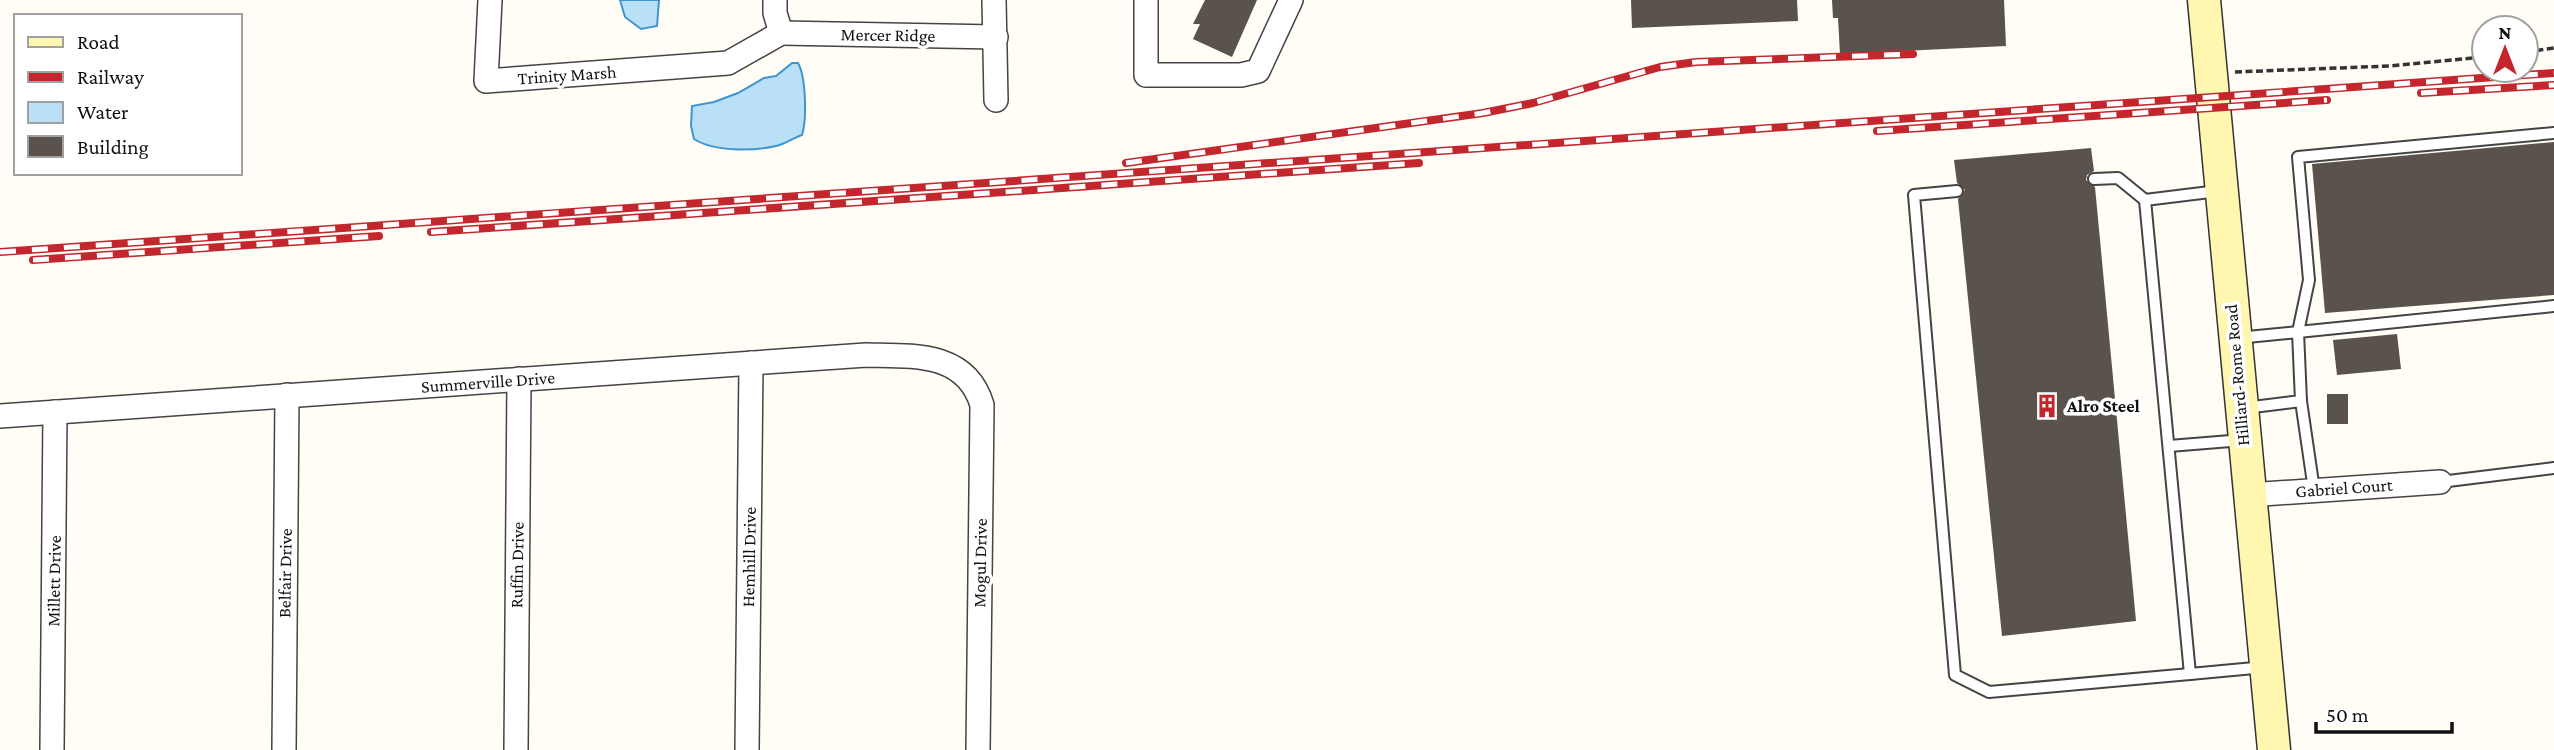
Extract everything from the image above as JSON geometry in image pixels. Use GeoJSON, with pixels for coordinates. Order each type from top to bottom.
{"type":"FeatureCollection","features":[{"type":"Feature","properties":{"kind":"main road","name":"Hilliard-Rome Road"},"geometry":{"type":"LineString","coordinates":[[2204,0],[2248,495],[2274,750]]}},
{"type":"Feature","properties":{"kind":"street","name":"Trinity Marsh"},"geometry":{"type":"LineString","coordinates":[[489,0],[486,81],[728,63],[780,33]]}},
{"type":"Feature","properties":{"kind":"street"},"geometry":{"type":"LineString","coordinates":[[775,0],[780,33]]}},
{"type":"Feature","properties":{"kind":"street"},"geometry":{"type":"LineString","coordinates":[[995,0],[996,100]]}},
{"type":"Feature","properties":{"kind":"street"},"geometry":{"type":"LineString","coordinates":[[1146,0],[1146,75],[1241,75],[1258,71],[1291,0]]}},
{"type":"Feature","properties":{"kind":"street","name":"Mercer Ridge"},"geometry":{"type":"LineString","coordinates":[[780,33],[996,37]]}},
{"type":"Feature","properties":{"kind":"street","name":"Summerville Drive"},"geometry":{"type":"LineString","coordinates":[[0,416],[866,355],[918,356],[957,368],[971,379]]}},
{"type":"Feature","properties":{"kind":"street","name":"Hemhill Drive"},"geometry":{"type":"LineString","coordinates":[[747,750],[751,363]]}},
{"type":"Feature","properties":{"kind":"street","name":"Ruffin Drive"},"geometry":{"type":"LineString","coordinates":[[516,750],[519,379]]}},
{"type":"Feature","properties":{"kind":"street","name":"Mogul Drive"},"geometry":{"type":"LineString","coordinates":[[971,379],[982,405],[978,750]]}},
{"type":"Feature","properties":{"kind":"street","name":"Belfair Drive"},"geometry":{"type":"LineString","coordinates":[[284,750],[287,395]]}},
{"type":"Feature","properties":{"kind":"street","name":"Millett Drive"},"geometry":{"type":"LineString","coordinates":[[52,750],[55,412]]}},
{"type":"Feature","properties":{"kind":"street","name":"Gabriel Court"},"geometry":{"type":"LineString","coordinates":[[2248,495],[2440,482]]}},
{"type":"Feature","properties":{"kind":"lane"},"geometry":{"type":"LineString","coordinates":[[2314,490],[2301,401],[2298,332],[2309,280],[2298,158],[2554,133]]}},
{"type":"Feature","properties":{"kind":"lane"},"geometry":{"type":"LineString","coordinates":[[2094,179],[2118,178],[2145,200],[2190,674]]}},
{"type":"Feature","properties":{"kind":"lane"},"geometry":{"type":"LineString","coordinates":[[1957,191],[1914,195],[1955,675],[1989,692],[2266,667]]}},
{"type":"Feature","properties":{"kind":"lane"},"geometry":{"type":"LineString","coordinates":[[2145,200],[2221,191]]}},
{"type":"Feature","properties":{"kind":"lane"},"geometry":{"type":"LineString","coordinates":[[2234,338],[2554,306]]}},
{"type":"Feature","properties":{"kind":"lane"},"geometry":{"type":"LineString","coordinates":[[2241,408],[2301,401]]}},
{"type":"Feature","properties":{"kind":"lane"},"geometry":{"type":"LineString","coordinates":[[2169,446],[2243,440]]}},
{"type":"Feature","properties":{"kind":"lane"},"geometry":{"type":"LineString","coordinates":[[2440,482],[2554,468]]}},
{"type":"Feature","properties":{"kind":"path"},"geometry":{"type":"LineString","coordinates":[[2211,73],[2389,66],[2470,58]]}},
{"type":"Feature","properties":{"kind":"water"},"geometry":{"type":"Polygon","coordinates":[[[620,0],[659,0],[657,26],[641,29],[625,17],[620,0]]]}},
{"type":"Feature","properties":{"kind":"water"},"geometry":{"type":"Polygon","coordinates":[[[792,63],[798,63],[801,69],[804,88],[805,119],[802,135],[783,144],[757,149],[723,148],[694,139],[691,126],[692,106],[714,102],[738,93],[764,78],[776,76],[792,63]]]}},
{"type":"Feature","properties":{"kind":"building"},"geometry":{"type":"Polygon","coordinates":[[[1205,0],[1257,0],[1232,57],[1193,39],[1200,24],[1193,24],[1205,0]]]}},
{"type":"Feature","properties":{"kind":"building"},"geometry":{"type":"Polygon","coordinates":[[[1631,0],[1797,0],[1798,21],[1632,28],[1631,0]]]}},
{"type":"Feature","properties":{"kind":"building"},"geometry":{"type":"Polygon","coordinates":[[[1832,0],[2004,0],[2006,46],[1840,54],[1838,18],[1833,18],[1832,0]]]}},
{"type":"Feature","properties":{"kind":"building"},"geometry":{"type":"Polygon","coordinates":[[[2554,142],[2554,295],[2325,313],[2312,164],[2554,142]]]}},
{"type":"Feature","properties":{"kind":"building","name":"Alro Steel"},"geometry":{"type":"Polygon","coordinates":[[[2091,148],[2094,171],[2087,175],[2086,180],[2095,187],[2136,621],[2002,636],[1958,199],[1965,190],[1957,183],[1954,160],[2091,148]]]}},
{"type":"Feature","properties":{"kind":"building"},"geometry":{"type":"Polygon","coordinates":[[[2397,334],[2401,369],[2337,375],[2333,340],[2397,334]]]}},
{"type":"Feature","properties":{"kind":"building"},"geometry":{"type":"Polygon","coordinates":[[[2327,394],[2348,394],[2348,424],[2327,424],[2327,394]]]}},
{"type":"Feature","properties":{"kind":"railway"},"geometry":{"type":"LineString","coordinates":[[1126,163],[1483,113],[1533,103],[1660,67],[1696,62],[1913,54]]}},
{"type":"Feature","properties":{"kind":"railway"},"geometry":{"type":"LineString","coordinates":[[0,252],[2554,73]]}},
{"type":"Feature","properties":{"kind":"railway"},"geometry":{"type":"LineString","coordinates":[[2421,93],[2554,85]]}},
{"type":"Feature","properties":{"kind":"railway"},"geometry":{"type":"LineString","coordinates":[[1877,131],[2327,100]]}},
{"type":"Feature","properties":{"kind":"railway"},"geometry":{"type":"LineString","coordinates":[[431,232],[1419,163]]}},
{"type":"Feature","properties":{"kind":"railway"},"geometry":{"type":"LineString","coordinates":[[33,260],[379,236]]}},
{"type":"Feature","properties":{"kind":"place","name":"Alro Steel"},"geometry":{"type":"Point","coordinates":[2047,406]}}]}
